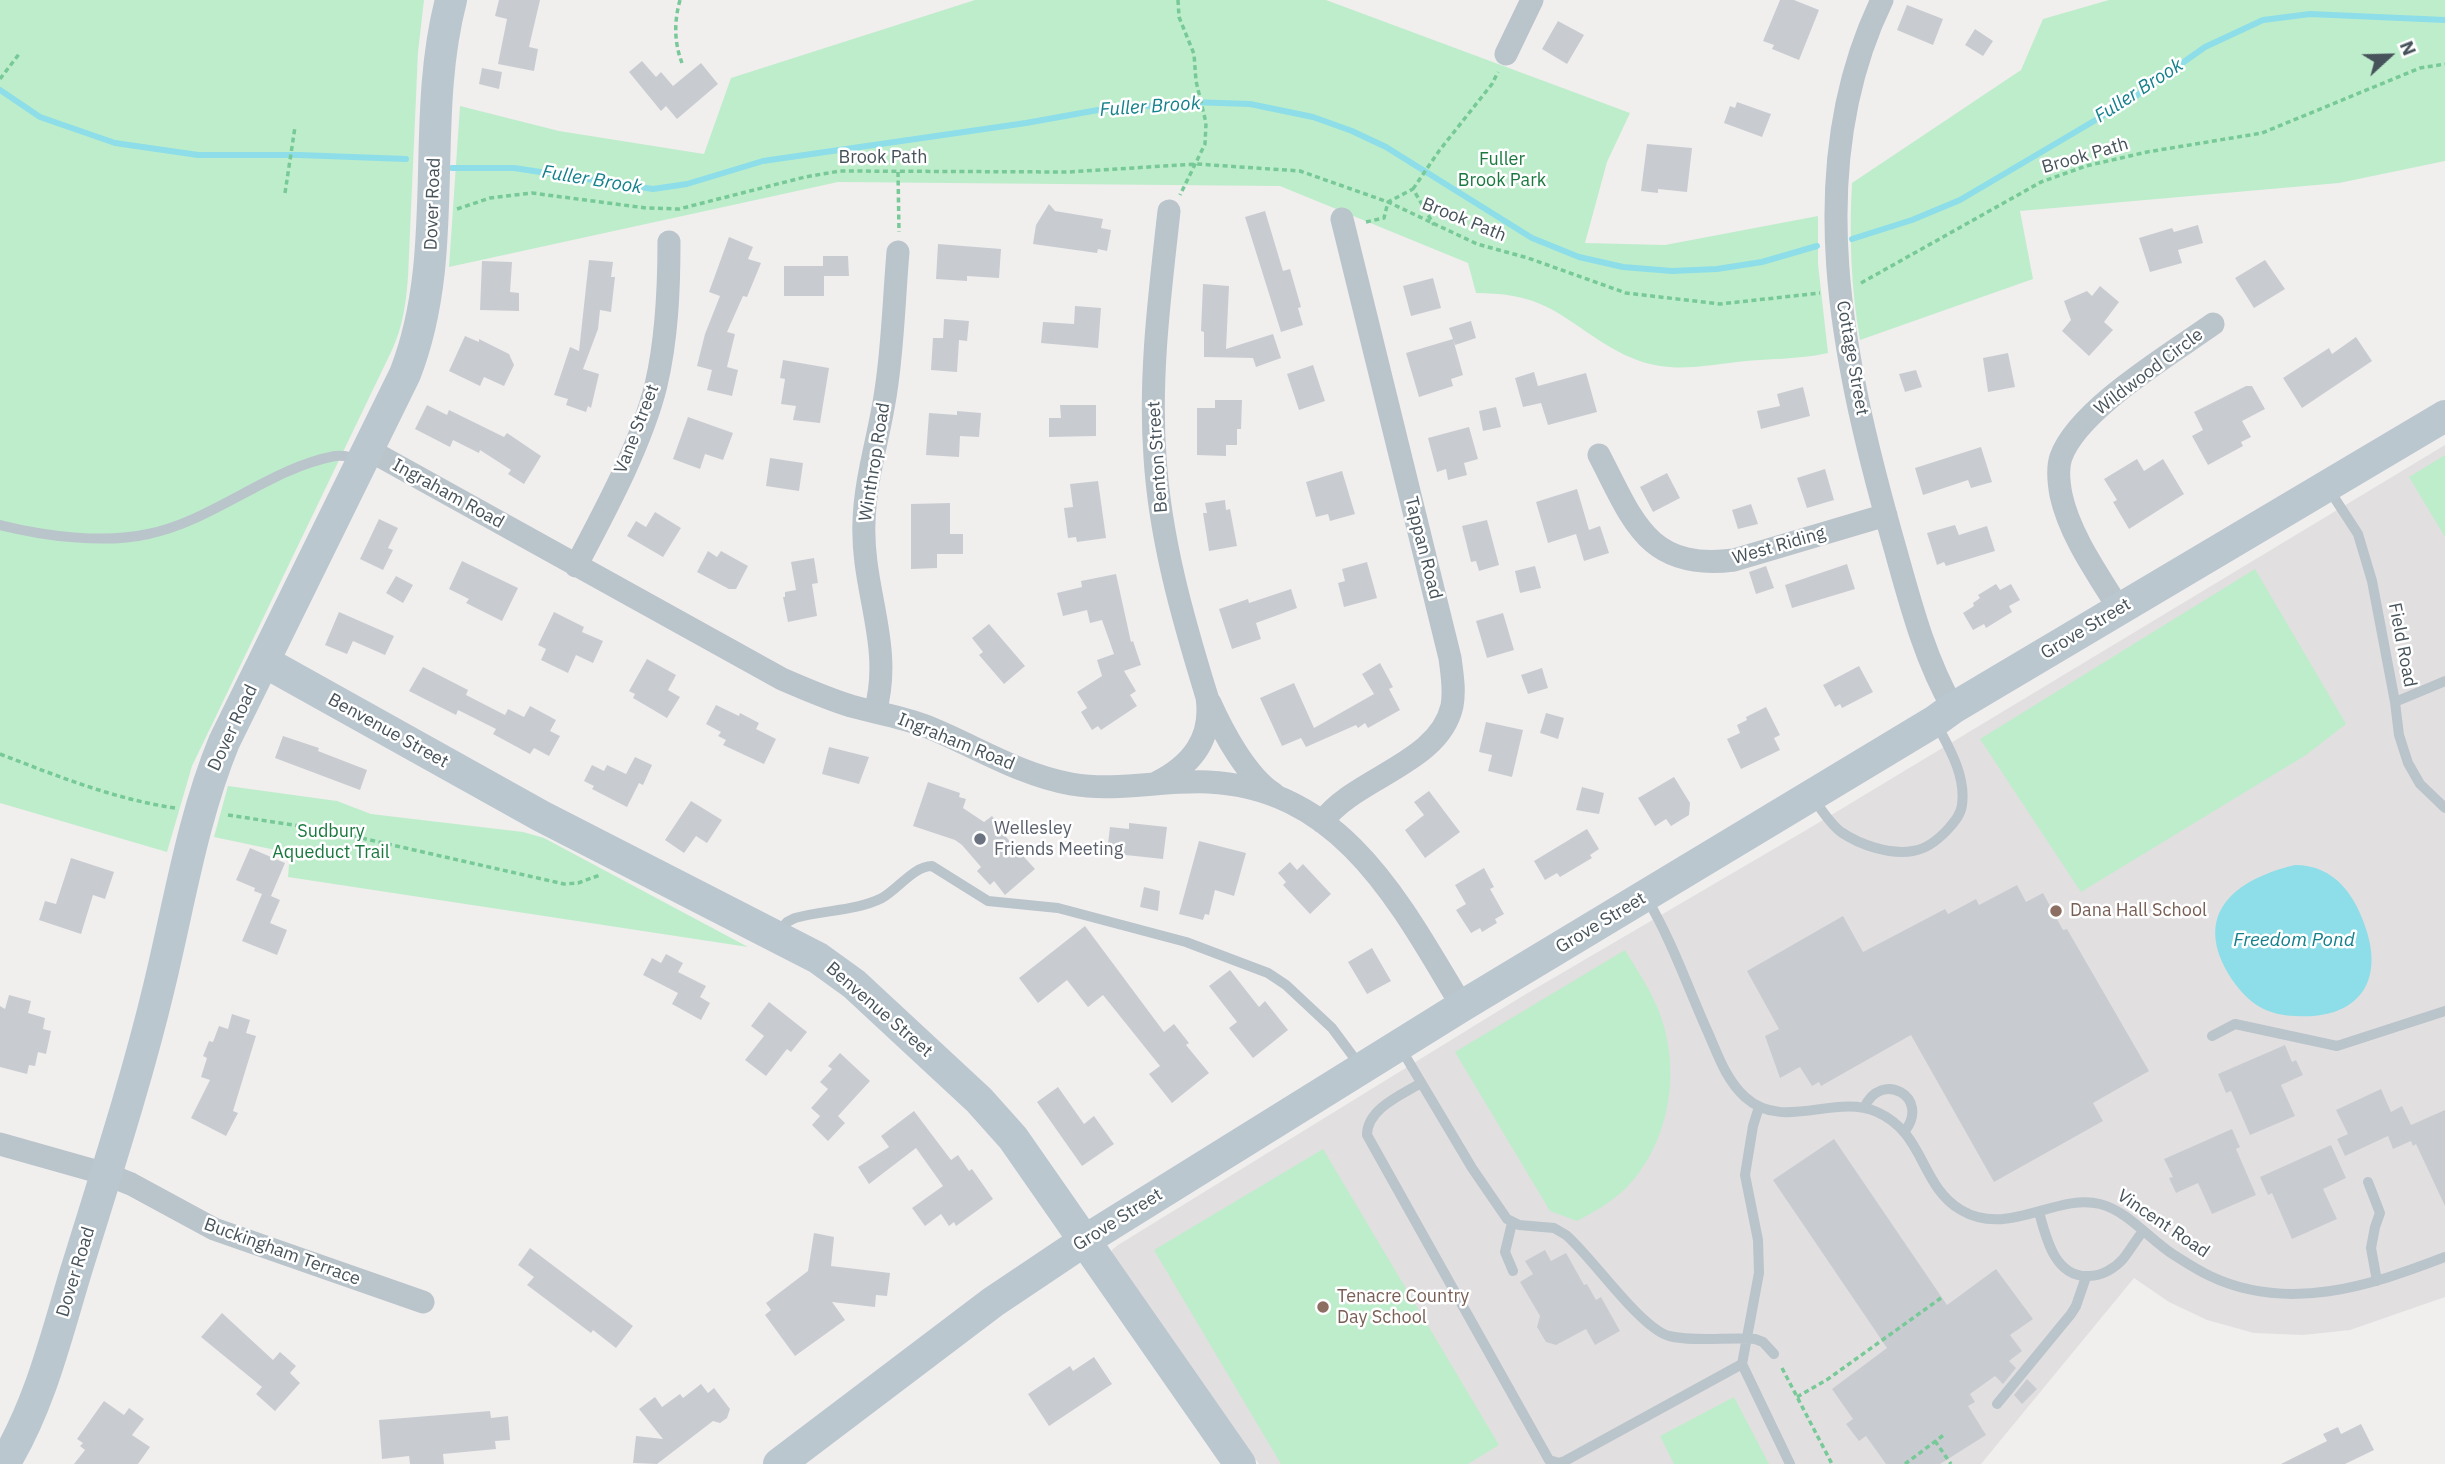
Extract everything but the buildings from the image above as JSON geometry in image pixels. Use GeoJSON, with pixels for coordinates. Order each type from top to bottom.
{"type":"FeatureCollection","features":[{"type":"Feature","properties":{"kind":"street","name":"Dover Road"},"geometry":{"type":"LineString","coordinates":[[4,1464],[20,1436],[41,1385],[106,1174],[150,1023],[200,812],[224,741],[405,374],[418,337],[429,273],[440,67],[450,0]]}},
{"type":"Feature","properties":{"kind":"street"},"geometry":{"type":"LineString","coordinates":[[1506,54],[1532,0]]}},
{"type":"Feature","properties":{"kind":"street","name":"Cottage Street"},"geometry":{"type":"LineString","coordinates":[[1881,0],[1857,62],[1844,116],[1836,208],[1839,291],[1848,350],[1886,515],[1918,628],[1938,683],[1944,715]]}},
{"type":"Feature","properties":{"kind":"street","name":"Benton Street"},"geometry":{"type":"LineString","coordinates":[[1169,211],[1155,352],[1155,458],[1159,498],[1174,581],[1217,719],[1250,771],[1264,788],[1282,799]]}},
{"type":"Feature","properties":{"kind":"street","name":"Tappan Road"},"geometry":{"type":"LineString","coordinates":[[1322,822],[1342,800],[1431,743],[1448,719],[1454,690],[1450,658],[1343,223]]}},
{"type":"Feature","properties":{"kind":"street","name":"Vane Street"},"geometry":{"type":"LineString","coordinates":[[576,566],[637,440],[655,387],[668,309],[669,242]]}},
{"type":"Feature","properties":{"kind":"street","name":"Winthrop Road"},"geometry":{"type":"LineString","coordinates":[[875,712],[882,683],[882,656],[866,567],[864,518],[888,382],[898,252]]}},
{"type":"Feature","properties":{"kind":"street","name":"Wildwood Circle"},"geometry":{"type":"LineString","coordinates":[[2119,609],[2080,542],[2061,498],[2061,457],[2077,431],[2101,404],[2213,324]]}},
{"type":"Feature","properties":{"kind":"street","name":"Grove Street"},"geometry":{"type":"LineString","coordinates":[[779,1464],[993,1302],[1084,1241],[1462,1006],[2119,609],[2445,416]]}},
{"type":"Feature","properties":{"kind":"street","name":"West Riding"},"geometry":{"type":"LineString","coordinates":[[1599,455],[1639,528],[1654,544],[1670,555],[1690,560],[1712,563],[1734,560],[1886,515]]}},
{"type":"Feature","properties":{"kind":"street","name":"Ingraham Road"},"geometry":{"type":"LineString","coordinates":[[365,456],[576,566],[782,679],[817,694],[928,727],[1053,780],[1097,787],[1223,783],[1282,799],[1322,822],[1359,852],[1402,907],[1462,1006]]}},
{"type":"Feature","properties":{"kind":"street","name":"Benvenue Street"},"geometry":{"type":"LineString","coordinates":[[265,662],[519,804],[777,935],[818,958],[854,984],[979,1100],[1013,1138],[1240,1464]]}},
{"type":"Feature","properties":{"kind":"street","name":"Benton Street"},"geometry":{"type":"LineString","coordinates":[[1151,786],[1175,773],[1193,755],[1207,732],[1210,715],[1208,697]]}},
{"type":"Feature","properties":{"kind":"street","name":"Buckingham Terrace"},"geometry":{"type":"LineString","coordinates":[[0,1144],[106,1174],[223,1232],[423,1302]]}},
{"type":"Feature","properties":{"kind":"lane"},"geometry":{"type":"LineString","coordinates":[[0,525],[48,534],[92,537],[144,535],[178,525],[279,477],[323,460],[365,456]]}},
{"type":"Feature","properties":{"kind":"lane","name":"Field Road"},"geometry":{"type":"LineString","coordinates":[[2326,486],[2358,534],[2372,581],[2399,735],[2408,763],[2420,784],[2445,808]]}},
{"type":"Feature","properties":{"kind":"lane"},"geometry":{"type":"LineString","coordinates":[[2395,702],[2445,681]]}},
{"type":"Feature","properties":{"kind":"lane"},"geometry":{"type":"LineString","coordinates":[[1812,796],[1838,830],[1858,841],[1885,850],[1914,851],[1930,845],[1956,819],[1962,807],[1962,784],[1944,715]]}},
{"type":"Feature","properties":{"kind":"lane"},"geometry":{"type":"LineString","coordinates":[[777,935],[787,922],[795,918],[877,900],[898,888],[914,872],[926,866],[937,868],[988,901],[1058,908],[1186,942],[1278,978],[1332,1028],[1361,1068]]}},
{"type":"Feature","properties":{"kind":"lane"},"geometry":{"type":"LineString","coordinates":[[1645,896],[1661,924],[1727,1074],[1740,1092],[1759,1107],[1745,1175],[1760,1257],[1757,1288],[1742,1364],[1790,1464]]}},
{"type":"Feature","properties":{"kind":"lane"},"geometry":{"type":"LineString","coordinates":[[2212,1036],[2235,1024],[2337,1046],[2445,1011]]}},
{"type":"Feature","properties":{"kind":"lane"},"geometry":{"type":"LineString","coordinates":[[1398,1045],[1472,1168],[1501,1212],[1512,1223],[1554,1228],[1566,1235],[1642,1318],[1661,1332],[1685,1338],[1746,1338],[1763,1342],[1774,1354]]}},
{"type":"Feature","properties":{"kind":"lane"},"geometry":{"type":"LineString","coordinates":[[1420,1083],[1377,1111],[1367,1127],[1370,1143],[1549,1460],[1559,1463],[1565,1461],[1742,1364]]}},
{"type":"Feature","properties":{"kind":"lane"},"geometry":{"type":"LineString","coordinates":[[1864,1108],[1872,1094],[1879,1090],[1893,1089],[1900,1092],[1907,1097],[1914,1110],[1913,1118],[1905,1131]]}},
{"type":"Feature","properties":{"kind":"lane","name":"Vincent Road"},"geometry":{"type":"LineString","coordinates":[[1759,1107],[1780,1112],[1853,1107],[1884,1115],[1905,1131],[1936,1186],[1952,1205],[1963,1212],[1974,1217],[1998,1220],[2083,1203],[2102,1204],[2122,1215],[2169,1252],[2210,1276],[2249,1289],[2285,1294],[2325,1293],[2377,1281],[2445,1257]]}},
{"type":"Feature","properties":{"kind":"lane"},"geometry":{"type":"LineString","coordinates":[[2368,1182],[2380,1213],[2371,1248],[2377,1281]]}},
{"type":"Feature","properties":{"kind":"lane"},"geometry":{"type":"LineString","coordinates":[[2039,1212],[2054,1255],[2069,1271],[2086,1277],[2098,1276],[2115,1266],[2143,1231]]}},
{"type":"Feature","properties":{"kind":"lane"},"geometry":{"type":"LineString","coordinates":[[1512,1223],[1505,1252],[1513,1271]]}},
{"type":"Feature","properties":{"kind":"lane"},"geometry":{"type":"LineString","coordinates":[[1997,1404],[2071,1314],[2086,1277]]}},
{"type":"Feature","properties":{"kind":"path"},"geometry":{"type":"LineString","coordinates":[[680,0],[675,27],[677,51],[682,63]]}},
{"type":"Feature","properties":{"kind":"path"},"geometry":{"type":"LineString","coordinates":[[1169,211],[1184,190],[1197,164],[1205,144],[1206,123],[1196,80],[1194,54],[1179,17],[1178,0]]}},
{"type":"Feature","properties":{"kind":"path"},"geometry":{"type":"LineString","coordinates":[[0,79],[19,54]]}},
{"type":"Feature","properties":{"kind":"path"},"geometry":{"type":"LineString","coordinates":[[1343,223],[1384,218],[1388,202],[1413,188],[1439,150],[1492,84],[1506,54]]}},
{"type":"Feature","properties":{"kind":"path","name":"Brook Path"},"geometry":{"type":"LineString","coordinates":[[434,209],[463,208],[503,196],[532,193],[646,208],[679,209],[813,175],[840,171],[1068,172],[1197,164],[1300,171],[1388,202],[1477,244],[1528,258],[1626,293],[1720,304],[1839,291],[1858,285],[2041,182],[2086,166],[2147,152],[2262,133],[2420,68],[2445,64]]}},
{"type":"Feature","properties":{"kind":"path"},"geometry":{"type":"LineString","coordinates":[[285,193],[295,127]]}},
{"type":"Feature","properties":{"kind":"path"},"geometry":{"type":"LineString","coordinates":[[898,172],[898,252]]}},
{"type":"Feature","properties":{"kind":"path"},"geometry":{"type":"LineString","coordinates":[[1413,188],[1435,225]]}},
{"type":"Feature","properties":{"kind":"path"},"geometry":{"type":"LineString","coordinates":[[0,754],[129,799],[200,812],[291,823],[564,884],[578,883],[633,862]]}},
{"type":"Feature","properties":{"kind":"path"},"geometry":{"type":"LineString","coordinates":[[1797,1396],[1828,1379],[1941,1298]]}},
{"type":"Feature","properties":{"kind":"path"},"geometry":{"type":"LineString","coordinates":[[1774,1354],[1832,1464]]}},
{"type":"Feature","properties":{"kind":"path"},"geometry":{"type":"LineString","coordinates":[[1905,1464],[1945,1434]]}},
{"type":"Feature","properties":{"kind":"path"},"geometry":{"type":"LineString","coordinates":[[1935,1441],[1951,1464]]}},
{"type":"Feature","properties":{"kind":"shaded area","name":"Dana Hall School"},"geometry":{"type":"Polygon","coordinates":[[[2445,445],[2445,1297],[2350,1330],[2303,1335],[2254,1333],[2207,1320],[2169,1302],[2134,1278],[1981,1464],[1259,1464],[1113,1265],[1112,1250],[1118,1245],[1521,997],[1813,826],[2445,445]]]}},
{"type":"Feature","properties":{"kind":"green space"},"geometry":{"type":"Polygon","coordinates":[[[0,0],[424,0],[418,52],[408,277],[399,332],[192,766],[167,852],[0,803],[0,0]]]}},
{"type":"Feature","properties":{"kind":"green space","name":"Fuller Brook Park"},"geometry":{"type":"Polygon","coordinates":[[[975,0],[1326,0],[1630,113],[1607,162],[1585,243],[1665,245],[1818,216],[1818,264],[1828,353],[1687,367],[1650,364],[1614,349],[1540,304],[1513,296],[1476,293],[1468,263],[1280,186],[838,182],[449,267],[460,106],[559,131],[704,154],[731,78],[975,0]]]}},
{"type":"Feature","properties":{"kind":"green space"},"geometry":{"type":"Polygon","coordinates":[[[2109,0],[2445,0],[2445,161],[2339,183],[2020,211],[2033,279],[1860,340],[1852,262],[1852,183],[2021,70],[2043,19],[2109,0]]]}},
{"type":"Feature","properties":{"kind":"green space"},"geometry":{"type":"Polygon","coordinates":[[[2445,455],[2445,537],[2409,477],[2445,455]]]}},
{"type":"Feature","properties":{"kind":"green space"},"geometry":{"type":"Polygon","coordinates":[[[2255,569],[2346,724],[2306,755],[2081,892],[1980,739],[2255,569]]]}},
{"type":"Feature","properties":{"kind":"green space","name":"Sudbury Aqueduct Trail"},"geometry":{"type":"Polygon","coordinates":[[[228,786],[337,801],[371,814],[523,832],[544,838],[748,947],[288,877],[290,853],[214,837],[228,786]]]}},
{"type":"Feature","properties":{"kind":"green space"},"geometry":{"type":"Polygon","coordinates":[[[1625,950],[1654,1000],[1667,1039],[1670,1085],[1667,1107],[1661,1130],[1641,1170],[1615,1198],[1577,1221],[1550,1211],[1455,1052],[1625,950]]]}},
{"type":"Feature","properties":{"kind":"green space"},"geometry":{"type":"Polygon","coordinates":[[[1323,1149],[1499,1445],[1468,1464],[1281,1464],[1154,1250],[1323,1149]]]}},
{"type":"Feature","properties":{"kind":"green space"},"geometry":{"type":"Polygon","coordinates":[[[1734,1397],[1769,1464],[1674,1464],[1660,1436],[1734,1397]]]}},
{"type":"Feature","properties":{"kind":"water","name":"Freedom Pond"},"geometry":{"type":"Polygon","coordinates":[[[2295,865],[2322,870],[2342,885],[2357,906],[2371,952],[2371,969],[2367,984],[2359,996],[2347,1006],[2315,1016],[2277,1014],[2248,999],[2222,962],[2216,941],[2216,923],[2223,907],[2234,893],[2251,881],[2295,865]]]}},
{"type":"Feature","properties":{"kind":"waterway","name":"Fuller Brook"},"geometry":{"type":"LineString","coordinates":[[1852,239],[1912,220],[1960,200],[2133,98],[2205,47],[2263,20],[2310,14],[2445,20]]}},
{"type":"Feature","properties":{"kind":"waterway","name":"Fuller Brook"},"geometry":{"type":"LineString","coordinates":[[0,90],[40,117],[115,143],[198,155],[406,159]]}},
{"type":"Feature","properties":{"kind":"waterway","name":"Fuller Brook"},"geometry":{"type":"LineString","coordinates":[[452,168],[514,168],[653,189],[687,184],[763,161],[1098,110],[1190,102],[1250,104],[1313,117],[1352,131],[1386,147],[1532,238],[1579,257],[1623,267],[1672,271],[1717,269],[1762,262],[1817,246]]}},
{"type":"Feature","properties":{"kind":"place","name":"Wellesley Friends Meeting"},"geometry":{"type":"Point","coordinates":[980,839]}},
{"type":"Feature","properties":{"kind":"place","name":"Dana Hall School"},"geometry":{"type":"Point","coordinates":[2056,911]}},
{"type":"Feature","properties":{"kind":"place","name":"Tenacre Country Day School"},"geometry":{"type":"Point","coordinates":[1323,1307]}}]}
